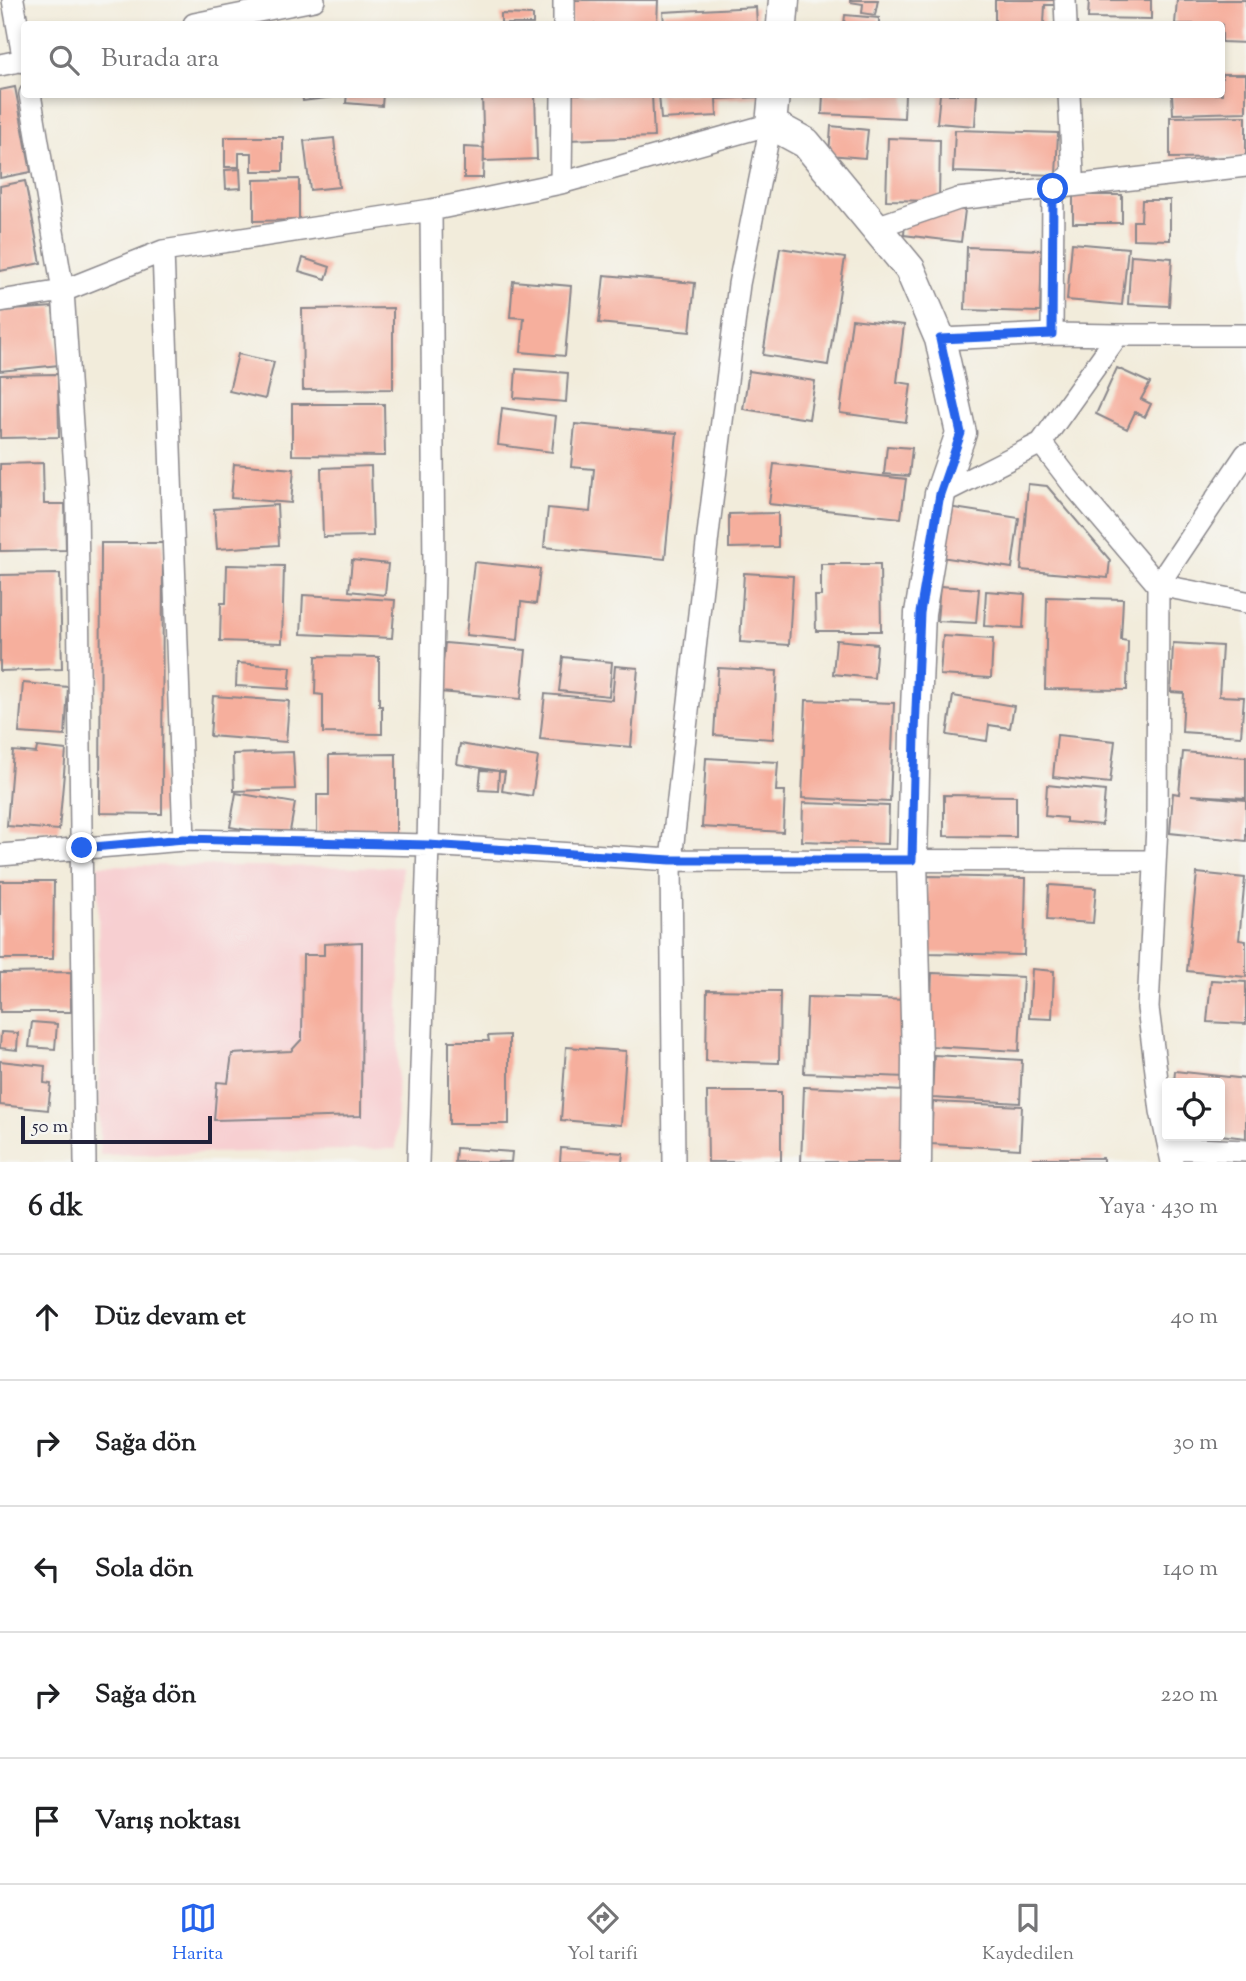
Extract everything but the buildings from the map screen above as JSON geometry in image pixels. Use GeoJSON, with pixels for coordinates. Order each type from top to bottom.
{"type":"FeatureCollection","features":[{"type":"Feature","properties":{"kind":"street"},"geometry":{"type":"LineString","coordinates":[[13,0],[21,44]]}},
{"type":"Feature","properties":{"kind":"street"},"geometry":{"type":"LineString","coordinates":[[209,21],[314,0]]}},
{"type":"Feature","properties":{"kind":"street"},"geometry":{"type":"LineString","coordinates":[[564,0],[564,21]]}},
{"type":"Feature","properties":{"kind":"street"},"geometry":{"type":"LineString","coordinates":[[782,21],[784,0]]}},
{"type":"Feature","properties":{"kind":"street"},"geometry":{"type":"LineString","coordinates":[[1065,0],[1066,21]]}},
{"type":"Feature","properties":{"kind":"street"},"geometry":{"type":"LineString","coordinates":[[0,65],[21,62]]}},
{"type":"Feature","properties":{"kind":"street"},"geometry":{"type":"LineString","coordinates":[[31,98],[63,291],[77,499],[85,1162]]}},
{"type":"Feature","properties":{"kind":"street"},"geometry":{"type":"LineString","coordinates":[[561,183],[562,98]]}},
{"type":"Feature","properties":{"kind":"street"},"geometry":{"type":"LineString","coordinates":[[674,1162],[671,860],[740,284],[774,98]]}},
{"type":"Feature","properties":{"kind":"street"},"geometry":{"type":"LineString","coordinates":[[1053,189],[1073,174],[1069,98]]}},
{"type":"Feature","properties":{"kind":"street"},"geometry":{"type":"LineString","coordinates":[[0,301],[63,291],[163,251],[431,210],[561,183],[771,124],[806,143],[910,269],[940,339],[961,433],[940,494],[920,613],[912,860],[918,1059],[916,1162]]}},
{"type":"Feature","properties":{"kind":"street"},"geometry":{"type":"LineString","coordinates":[[876,227],[958,200],[1246,166]]}},
{"type":"Feature","properties":{"kind":"street"},"geometry":{"type":"LineString","coordinates":[[1052,334],[1053,189]]}},
{"type":"Feature","properties":{"kind":"street"},"geometry":{"type":"LineString","coordinates":[[418,1162],[434,572],[431,210]]}},
{"type":"Feature","properties":{"kind":"street"},"geometry":{"type":"LineString","coordinates":[[163,251],[184,839]]}},
{"type":"Feature","properties":{"kind":"street"},"geometry":{"type":"LineString","coordinates":[[940,339],[1052,334],[1246,335]]}},
{"type":"Feature","properties":{"kind":"street"},"geometry":{"type":"LineString","coordinates":[[940,494],[1041,443],[1118,335]]}},
{"type":"Feature","properties":{"kind":"street"},"geometry":{"type":"LineString","coordinates":[[1041,443],[1158,585],[1246,602]]}},
{"type":"Feature","properties":{"kind":"street"},"geometry":{"type":"LineString","coordinates":[[1245,458],[1158,585],[1157,826],[1148,1008],[1161,1111],[1171,1155],[1246,1151]]}},
{"type":"Feature","properties":{"kind":"street"},"geometry":{"type":"LineString","coordinates":[[0,855],[184,839],[428,845],[671,860],[1156,861]]}},
{"type":"Feature","properties":{"kind":"shaded area"},"geometry":{"type":"Polygon","coordinates":[[[98,865],[402,867],[396,1149],[100,1155],[98,865]]]}},
{"type":"Feature","properties":{"kind":"route"},"geometry":{"type":"LineString","coordinates":[[82,848],[184,839],[428,845],[671,860],[912,860],[920,613],[940,494],[961,433],[940,339],[1052,334],[1053,189]]}}]}
